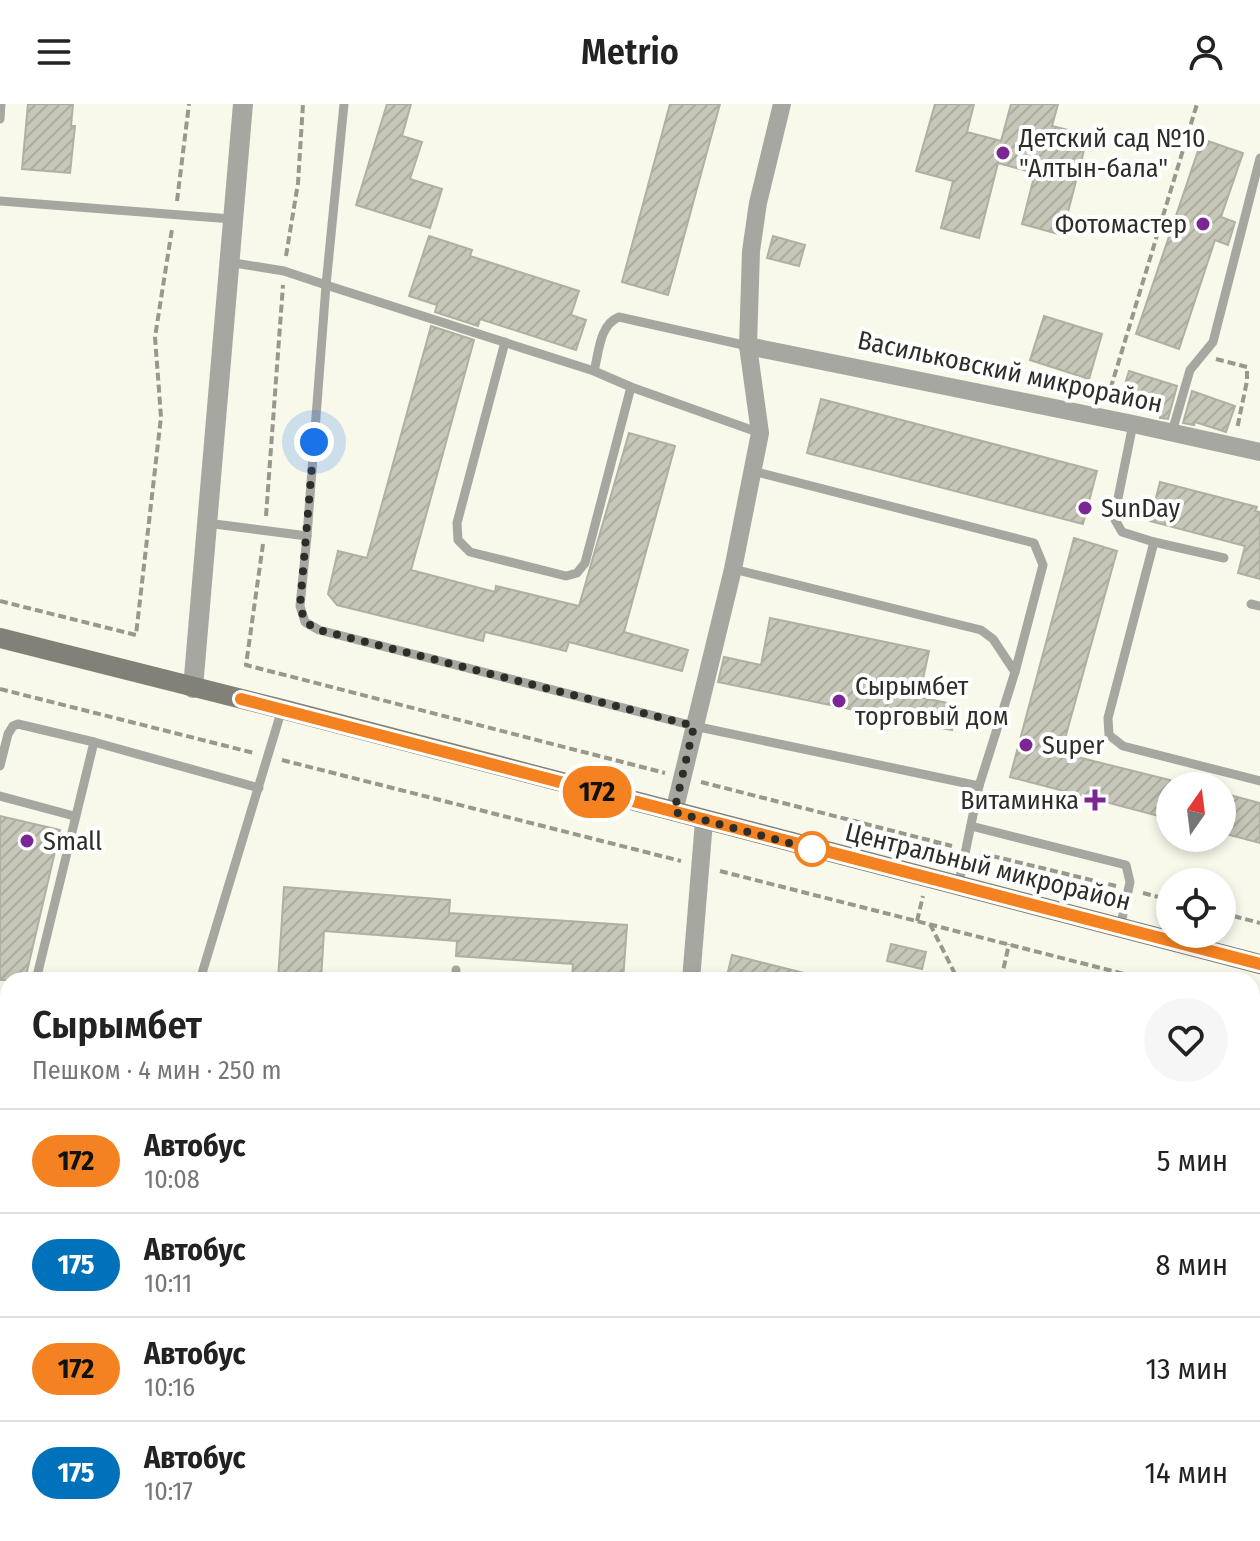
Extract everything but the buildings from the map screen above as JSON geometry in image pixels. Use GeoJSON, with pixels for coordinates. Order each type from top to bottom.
{"type":"FeatureCollection","features":[{"type":"Feature","properties":{"kind":"main road","name":"Центральный микрорайон"},"geometry":{"type":"LineString","coordinates":[[0,638],[1260,964]]}},
{"type":"Feature","properties":{"kind":"street"},"geometry":{"type":"LineString","coordinates":[[193,688],[243,104]]}},
{"type":"Feature","properties":{"kind":"street"},"geometry":{"type":"LineString","coordinates":[[674,812],[733,569],[760,433],[748,346],[753,235],[782,104]]}},
{"type":"Feature","properties":{"kind":"street","name":"Васильковский микрорайон"},"geometry":{"type":"LineString","coordinates":[[748,346],[1260,452]]}},
{"type":"Feature","properties":{"kind":"street"},"geometry":{"type":"LineString","coordinates":[[692,972],[704,821]]}},
{"type":"Feature","properties":{"kind":"lane"},"geometry":{"type":"LineString","coordinates":[[0,119],[1,104]]}},
{"type":"Feature","properties":{"kind":"lane"},"geometry":{"type":"LineString","coordinates":[[344,104],[300,606],[305,622],[311,627],[694,726],[979,786]]}},
{"type":"Feature","properties":{"kind":"lane"},"geometry":{"type":"LineString","coordinates":[[1172,432],[1190,370],[1213,342],[1260,158]]}},
{"type":"Feature","properties":{"kind":"lane"},"geometry":{"type":"LineString","coordinates":[[0,201],[233,219]]}},
{"type":"Feature","properties":{"kind":"lane"},"geometry":{"type":"LineString","coordinates":[[228,262],[284,271],[505,342],[594,371],[760,433]]}},
{"type":"Feature","properties":{"kind":"lane"},"geometry":{"type":"LineString","coordinates":[[594,371],[604,331],[612,320],[619,317],[748,346]]}},
{"type":"Feature","properties":{"kind":"lane"},"geometry":{"type":"LineString","coordinates":[[505,342],[457,523],[458,540],[470,552],[566,576],[577,573],[585,563],[631,387]]}},
{"type":"Feature","properties":{"kind":"lane"},"geometry":{"type":"LineString","coordinates":[[1133,424],[1114,518],[1122,532],[1224,558]]}},
{"type":"Feature","properties":{"kind":"lane"},"geometry":{"type":"LineString","coordinates":[[753,471],[1034,543],[1043,565],[1015,672],[979,786],[958,887]]}},
{"type":"Feature","properties":{"kind":"lane"},"geometry":{"type":"LineString","coordinates":[[207,523],[307,536]]}},
{"type":"Feature","properties":{"kind":"lane"},"geometry":{"type":"LineString","coordinates":[[1154,542],[1108,718],[1109,735],[1123,746],[1260,781]]}},
{"type":"Feature","properties":{"kind":"lane"},"geometry":{"type":"LineString","coordinates":[[733,569],[981,630],[993,639],[1015,672]]}},
{"type":"Feature","properties":{"kind":"lane"},"geometry":{"type":"LineString","coordinates":[[202,972],[282,709]]}},
{"type":"Feature","properties":{"kind":"lane"},"geometry":{"type":"LineString","coordinates":[[0,766],[8,734],[18,724],[259,788]]}},
{"type":"Feature","properties":{"kind":"lane"},"geometry":{"type":"LineString","coordinates":[[38,972],[94,742]]}},
{"type":"Feature","properties":{"kind":"lane"},"geometry":{"type":"LineString","coordinates":[[0,796],[74,816]]}},
{"type":"Feature","properties":{"kind":"lane"},"geometry":{"type":"LineString","coordinates":[[971,826],[1120,862],[1129,870],[1119,928]]}},
{"type":"Feature","properties":{"kind":"path"},"geometry":{"type":"LineString","coordinates":[[0,601],[136,635],[161,417],[155,337],[189,104]]}},
{"type":"Feature","properties":{"kind":"path"},"geometry":{"type":"LineString","coordinates":[[303,104],[298,183],[284,271],[265,530],[246,665],[1156,896]]}},
{"type":"Feature","properties":{"kind":"path"},"geometry":{"type":"LineString","coordinates":[[1102,417],[1197,104]]}},
{"type":"Feature","properties":{"kind":"path"},"geometry":{"type":"LineString","coordinates":[[1202,355],[1247,367],[1247,381],[1233,446]]}},
{"type":"Feature","properties":{"kind":"path"},"geometry":{"type":"LineString","coordinates":[[0,689],[230,747]]}},
{"type":"Feature","properties":{"kind":"path"},"geometry":{"type":"LineString","coordinates":[[1236,917],[1260,923]]}},
{"type":"Feature","properties":{"kind":"path"},"geometry":{"type":"LineString","coordinates":[[930,924],[954,972]]}},
{"type":"Feature","properties":{"kind":"path"},"geometry":{"type":"LineString","coordinates":[[1003,972],[1009,944]]}},
{"type":"Feature","properties":{"kind":"bus line","name":"172"},"geometry":{"type":"LineString","coordinates":[[241,699],[1260,964]]}},
{"type":"Feature","properties":{"kind":"place","name":"Детский сад №10 \"Алтын-бала\""},"geometry":{"type":"Point","coordinates":[1003,153]}},
{"type":"Feature","properties":{"kind":"place","name":"Фотомастер"},"geometry":{"type":"Point","coordinates":[1203,224]}},
{"type":"Feature","properties":{"kind":"place","name":"SunDay"},"geometry":{"type":"Point","coordinates":[1085,508]}},
{"type":"Feature","properties":{"kind":"place","name":"Сырымбет торговый дом"},"geometry":{"type":"Point","coordinates":[839,701]}},
{"type":"Feature","properties":{"kind":"place","name":"Super"},"geometry":{"type":"Point","coordinates":[1026,745]}},
{"type":"Feature","properties":{"kind":"place","name":"Витаминка"},"geometry":{"type":"Point","coordinates":[1095,800]}},
{"type":"Feature","properties":{"kind":"place","name":"Small"},"geometry":{"type":"Point","coordinates":[27,841]}},
{"type":"Feature","properties":{"kind":"route"},"geometry":{"type":"LineString","coordinates":[[314,442],[300,606],[301,615],[311,627],[694,726],[674,812],[815,850],[812,849]]}}]}
